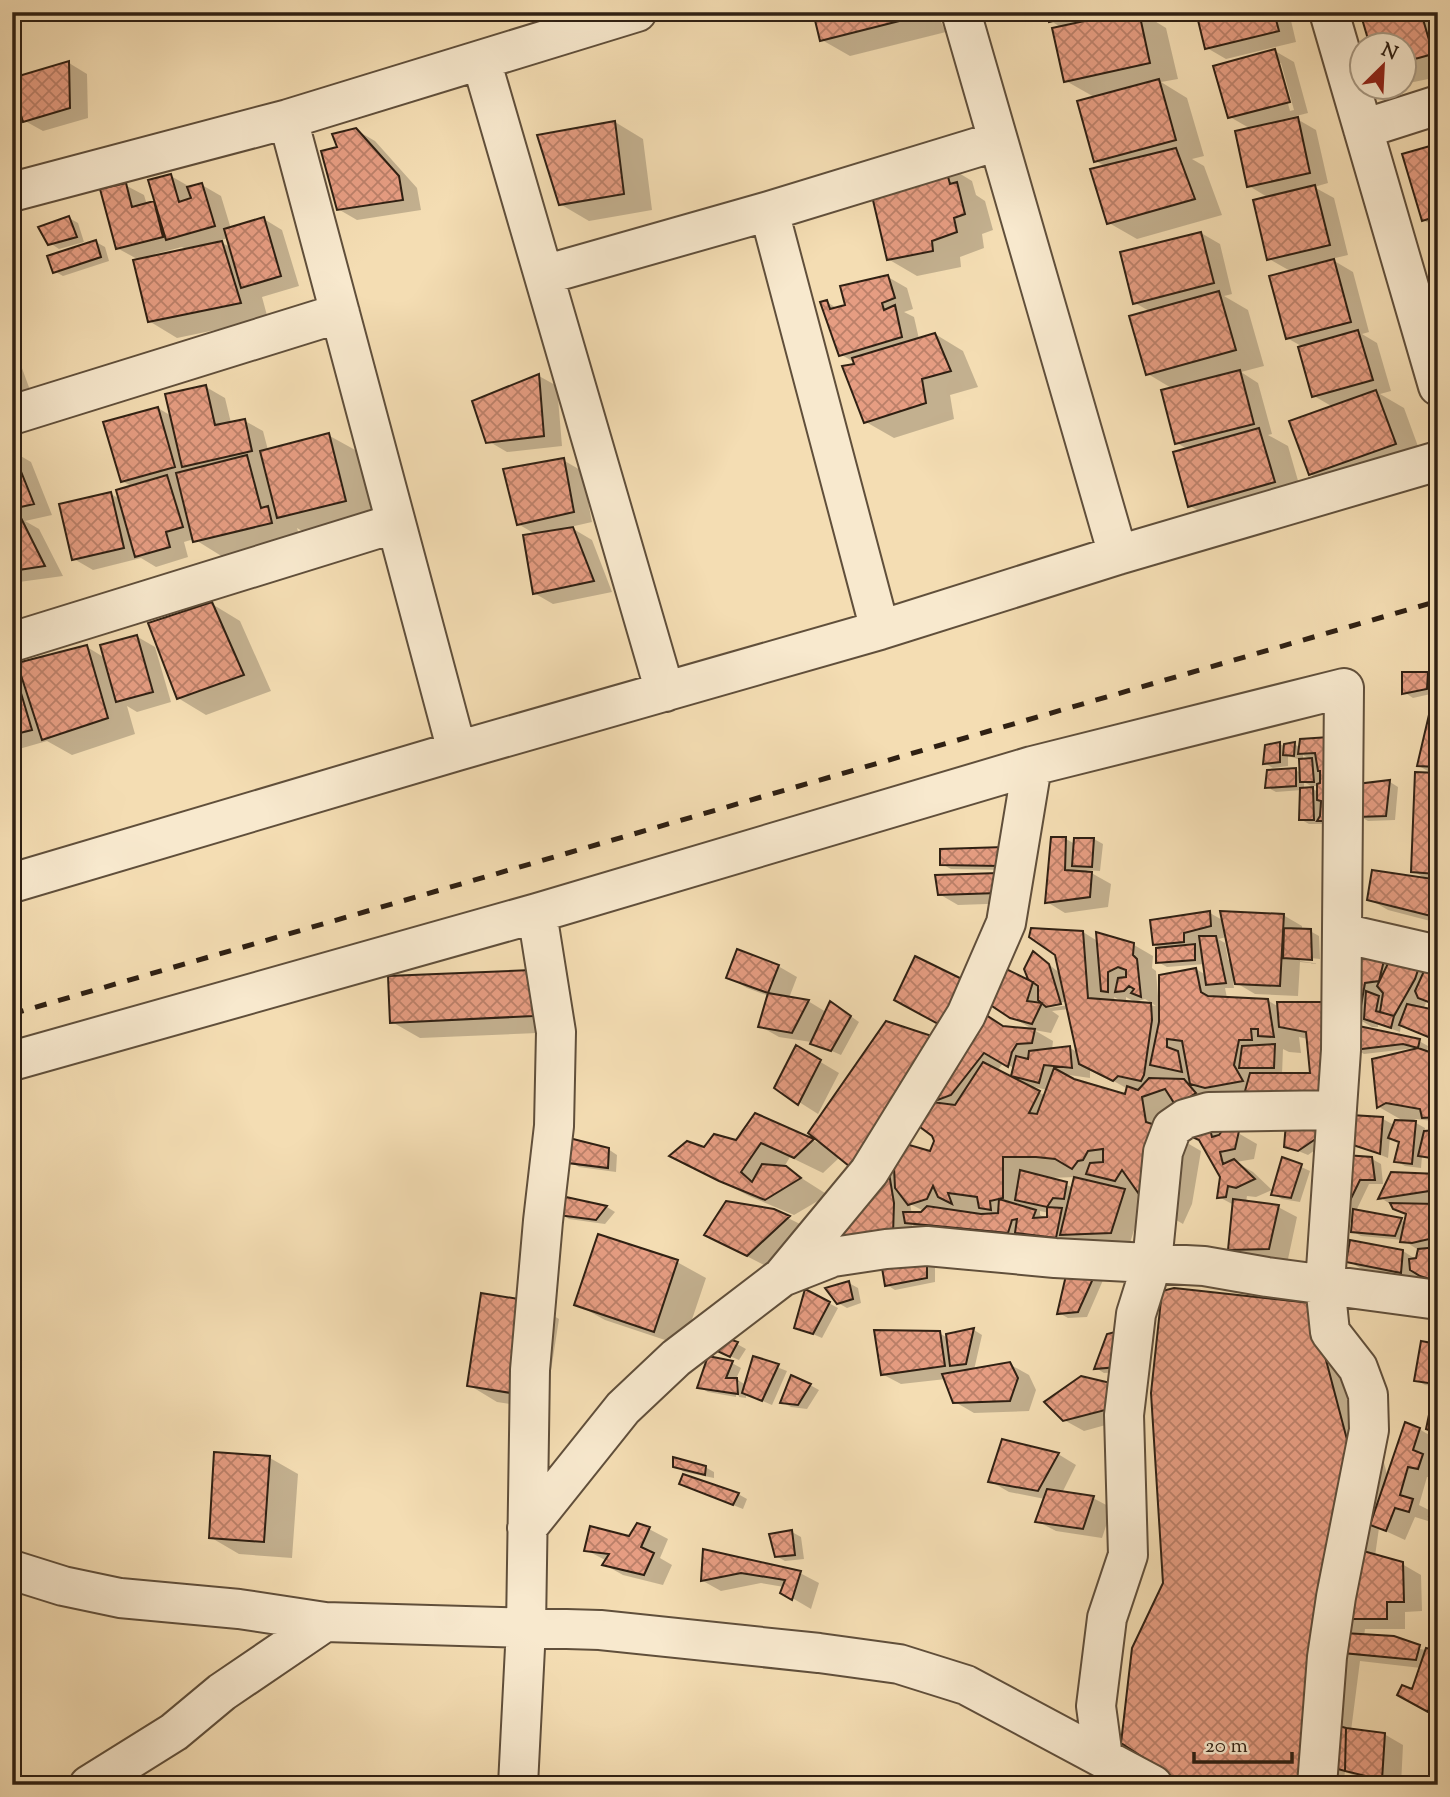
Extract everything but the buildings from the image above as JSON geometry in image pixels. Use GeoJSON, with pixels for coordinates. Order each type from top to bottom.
{"type":"FeatureCollection","features":[{"type":"Feature","properties":{"kind":"street"},"geometry":{"type":"LineString","coordinates":[[12,192],[288,119],[637,12]]}},
{"type":"Feature","properties":{"kind":"street"},"geometry":{"type":"LineString","coordinates":[[961,12],[1118,555]]}},
{"type":"Feature","properties":{"kind":"street"},"geometry":{"type":"LineString","coordinates":[[1329,12],[1438,386]]}},
{"type":"Feature","properties":{"kind":"street"},"geometry":{"type":"LineString","coordinates":[[481,60],[665,692]]}},
{"type":"Feature","properties":{"kind":"street"},"geometry":{"type":"LineString","coordinates":[[1363,129],[1438,105]]}},
{"type":"Feature","properties":{"kind":"street"},"geometry":{"type":"LineString","coordinates":[[288,119],[457,751]]}},
{"type":"Feature","properties":{"kind":"street"},"geometry":{"type":"LineString","coordinates":[[544,275],[769,211],[998,141]]}},
{"type":"Feature","properties":{"kind":"street"},"geometry":{"type":"LineString","coordinates":[[769,211],[880,630]]}},
{"type":"Feature","properties":{"kind":"street"},"geometry":{"type":"LineString","coordinates":[[12,415],[340,313]]}},
{"type":"Feature","properties":{"kind":"street"},"geometry":{"type":"LineString","coordinates":[[12,883],[457,751],[880,630],[1118,555],[1438,461]]}},
{"type":"Feature","properties":{"kind":"street"},"geometry":{"type":"LineString","coordinates":[[12,642],[396,523]]}},
{"type":"Feature","properties":{"kind":"street"},"geometry":{"type":"LineString","coordinates":[[12,1061],[537,913],[1032,766],[1344,688],[1341,1050],[1325,1284],[1330,1332],[1358,1368],[1368,1395],[1369,1430],[1332,1621],[1317,1785]]}},
{"type":"Feature","properties":{"kind":"street"},"geometry":{"type":"LineString","coordinates":[[527,1528],[623,1408],[676,1358],[782,1277],[869,1172],[966,1015],[1006,923],[1032,766]]}},
{"type":"Feature","properties":{"kind":"street"},"geometry":{"type":"LineString","coordinates":[[518,1785],[526,1628],[530,1370],[554,1126],[556,1045],[537,913]]}},
{"type":"Feature","properties":{"kind":"street"},"geometry":{"type":"LineString","coordinates":[[1342,933],[1438,955]]}},
{"type":"Feature","properties":{"kind":"street"},"geometry":{"type":"LineString","coordinates":[[1103,1758],[1096,1706],[1107,1618],[1128,1555],[1124,1416],[1136,1314],[1152,1262],[1163,1152],[1172,1128],[1185,1119],[1209,1112],[1337,1110]]}},
{"type":"Feature","properties":{"kind":"street"},"geometry":{"type":"LineString","coordinates":[[782,1277],[833,1257],[927,1246],[1055,1258],[1204,1266],[1438,1300]]}},
{"type":"Feature","properties":{"kind":"street"},"geometry":{"type":"LineString","coordinates":[[12,1570],[63,1586],[120,1598],[239,1609],[325,1622],[600,1630],[899,1664],[967,1685],[1153,1785]]}},
{"type":"Feature","properties":{"kind":"street"},"geometry":{"type":"LineString","coordinates":[[89,1785],[174,1732],[222,1692],[325,1622]]}},
{"type":"Feature","properties":{"kind":"railway"},"geometry":{"type":"LineString","coordinates":[[12,1014],[1438,601]]}}]}
